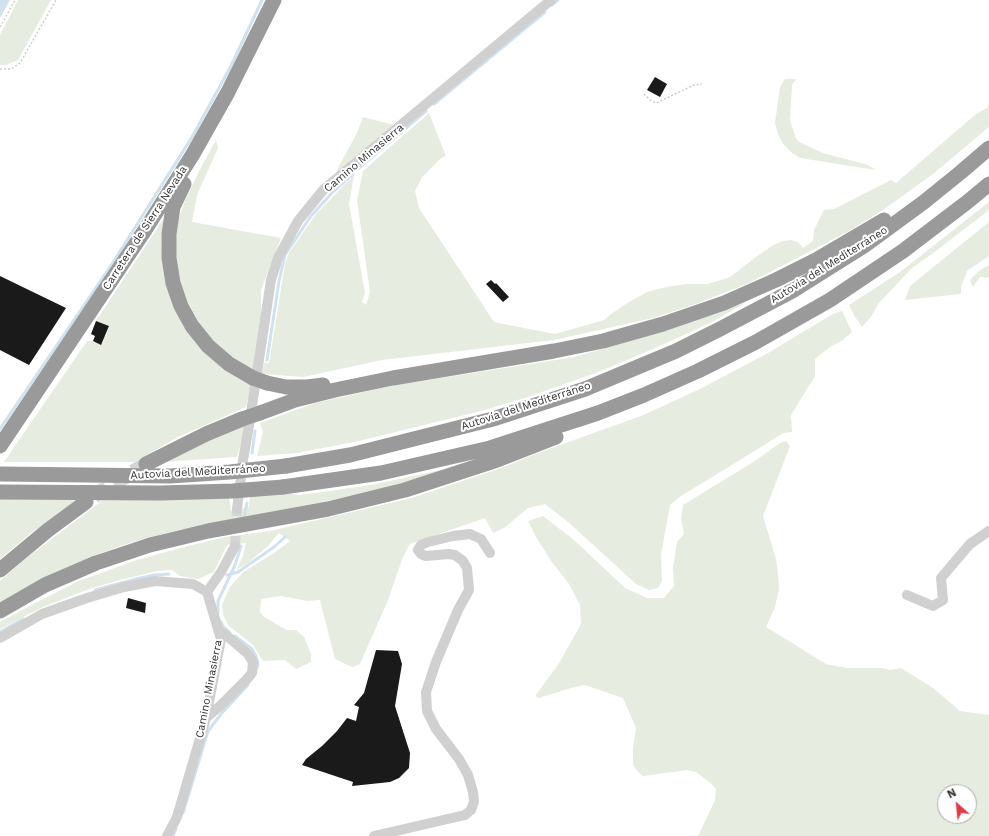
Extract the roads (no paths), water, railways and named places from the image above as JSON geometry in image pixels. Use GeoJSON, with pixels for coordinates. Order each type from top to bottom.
{"type":"FeatureCollection","features":[{"type":"Feature","properties":{"kind":"highway","name":"Carretera de Sierra Nevada"},"geometry":{"type":"LineString","coordinates":[[0,446],[145,230],[193,154],[228,92],[274,0]]}},
{"type":"Feature","properties":{"kind":"highway","name":"Autovía del Mediterráneo"},"geometry":{"type":"LineString","coordinates":[[0,474],[170,476],[286,466],[350,455],[493,419],[585,389],[676,351],[794,290],[864,246],[924,202],[989,148]]}},
{"type":"Feature","properties":{"kind":"highway"},"geometry":{"type":"LineString","coordinates":[[193,154],[184,184],[173,207],[170,227],[169,258],[173,283],[181,306],[192,326],[208,346],[229,364],[260,381],[286,387],[307,387],[363,378],[387,379]]}},
{"type":"Feature","properties":{"kind":"highway"},"geometry":{"type":"LineString","coordinates":[[146,464],[206,434],[242,419],[315,395],[387,379],[517,358],[603,341],[663,324],[724,303],[816,260],[891,216],[926,191],[961,172]]}},
{"type":"Feature","properties":{"kind":"highway","name":"Autovía del Mediterráneo"},"geometry":{"type":"LineString","coordinates":[[0,492],[160,493],[233,491],[283,487],[381,473],[490,448],[598,413],[644,395],[698,371],[756,342],[830,300],[903,251],[989,184]]}},
{"type":"Feature","properties":{"kind":"highway"},"geometry":{"type":"LineString","coordinates":[[0,611],[45,585],[96,563],[150,545],[208,531],[328,509],[405,490],[497,460],[607,418],[644,395]]}},
{"type":"Feature","properties":{"kind":"highway"},"geometry":{"type":"LineString","coordinates":[[0,570],[48,530],[86,502]]}},
{"type":"Feature","properties":{"kind":"street","name":"Camino Minasierra"},"geometry":{"type":"LineString","coordinates":[[238,509],[243,460],[271,280],[278,258],[298,220],[324,190],[551,0]]}},
{"type":"Feature","properties":{"kind":"street"},"geometry":{"type":"LineString","coordinates":[[907,595],[933,606],[943,600],[941,578],[970,544],[989,531]]}},
{"type":"Feature","properties":{"kind":"street"},"geometry":{"type":"LineString","coordinates":[[374,836],[465,815],[471,810],[474,802],[468,775],[459,759],[436,729],[427,711],[426,692],[436,662],[458,610],[469,590],[467,568],[463,561],[455,555],[449,554],[426,556],[421,554],[418,550],[421,544],[453,536],[470,534],[481,539],[490,553]]}},
{"type":"Feature","properties":{"kind":"street"},"geometry":{"type":"LineString","coordinates":[[0,638],[42,614],[124,587],[155,581],[193,584],[207,592],[221,572],[235,546]]}},
{"type":"Feature","properties":{"kind":"street","name":"Camino Minasierra"},"geometry":{"type":"LineString","coordinates":[[168,836],[177,817],[206,718],[220,639],[207,592]]}},
{"type":"Feature","properties":{"kind":"street"},"geometry":{"type":"LineString","coordinates":[[206,718],[221,706],[252,673],[253,662],[248,654],[228,636],[218,630]]}},
{"type":"Feature","properties":{"kind":"water"},"geometry":{"type":"Polygon","coordinates":[[[0,0],[10,0],[0,18],[0,0]]]}},
{"type":"Feature","properties":{"kind":"waterway"},"geometry":{"type":"LineString","coordinates":[[0,429],[112,264],[192,137],[231,66],[262,0]]}},
{"type":"Feature","properties":{"kind":"waterway"},"geometry":{"type":"LineString","coordinates":[[552,5],[558,0]]}},
{"type":"Feature","properties":{"kind":"waterway"},"geometry":{"type":"LineString","coordinates":[[434,104],[545,12]]}},
{"type":"Feature","properties":{"kind":"waterway"},"geometry":{"type":"LineString","coordinates":[[359,168],[426,111]]}},
{"type":"Feature","properties":{"kind":"waterway"},"geometry":{"type":"LineString","coordinates":[[267,360],[279,281],[285,255],[311,216],[331,194],[353,174]]}},
{"type":"Feature","properties":{"kind":"waterway"},"geometry":{"type":"LineString","coordinates":[[252,453],[255,431]]}},
{"type":"Feature","properties":{"kind":"waterway"},"geometry":{"type":"LineString","coordinates":[[244,518],[247,503]]}},
{"type":"Feature","properties":{"kind":"waterway"},"geometry":{"type":"LineString","coordinates":[[227,575],[238,572],[274,547],[285,537]]}},
{"type":"Feature","properties":{"kind":"waterway"},"geometry":{"type":"LineString","coordinates":[[218,613],[218,601],[235,565],[241,546]]}},
{"type":"Feature","properties":{"kind":"waterway"},"geometry":{"type":"LineString","coordinates":[[95,590],[154,575],[169,574]]}},
{"type":"Feature","properties":{"kind":"waterway"},"geometry":{"type":"LineString","coordinates":[[0,632],[23,619]]}},
{"type":"Feature","properties":{"kind":"waterway"},"geometry":{"type":"LineString","coordinates":[[221,622],[230,633]]}},
{"type":"Feature","properties":{"kind":"waterway"},"geometry":{"type":"LineString","coordinates":[[235,636],[252,649],[256,656],[258,664],[257,668]]}},
{"type":"Feature","properties":{"kind":"waterway"},"geometry":{"type":"LineString","coordinates":[[183,813],[208,731],[221,714],[248,685]]}},
{"type":"Feature","properties":{"kind":"waterway"},"geometry":{"type":"LineString","coordinates":[[173,836],[176,829]]}},
{"type":"Feature","properties":{"kind":"tunnel"},"geometry":{"type":"LineString","coordinates":[[94,496],[146,464]]}},
{"type":"Feature","properties":{"kind":"tunnel"},"geometry":{"type":"LineString","coordinates":[[235,546],[237,509]]}}]}
